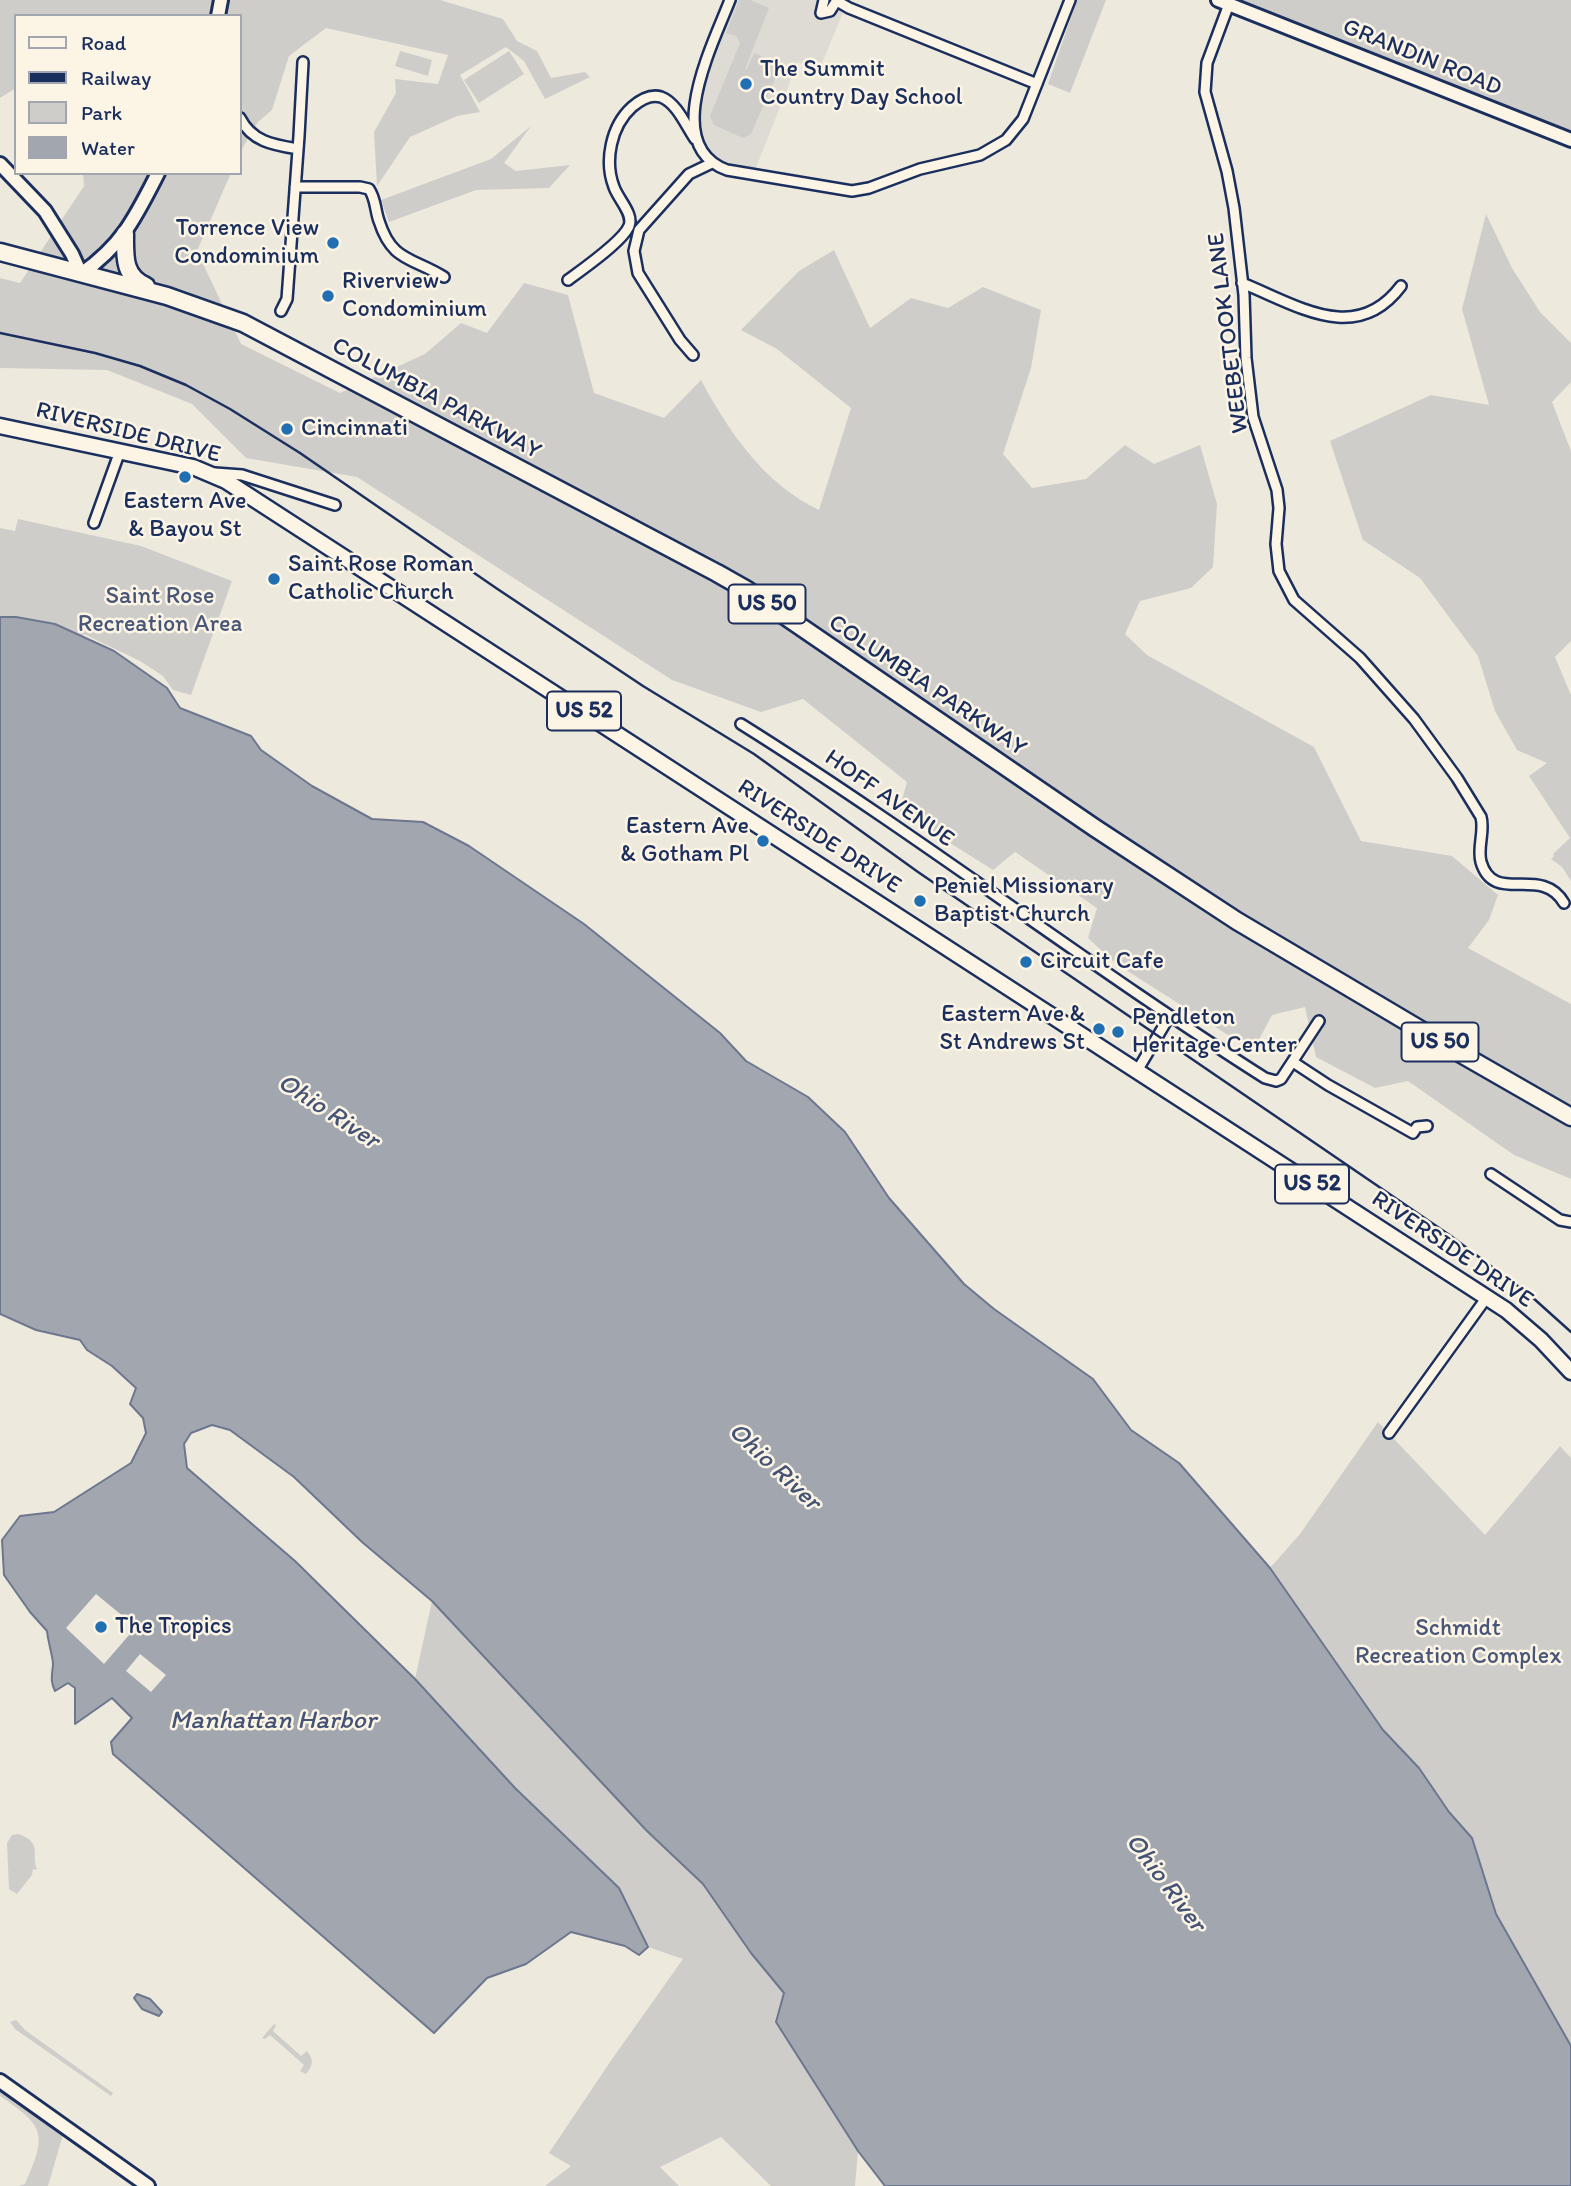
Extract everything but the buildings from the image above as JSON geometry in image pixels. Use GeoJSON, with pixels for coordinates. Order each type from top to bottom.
{"type":"FeatureCollection","features":[{"type":"Feature","properties":{"kind":"highway"},"geometry":{"type":"LineString","coordinates":[[125,234],[126,265],[130,275],[140,284],[167,296]]}},
{"type":"Feature","properties":{"kind":"highway","name":"COLUMBIA PARKWAY"},"geometry":{"type":"LineString","coordinates":[[0,252],[167,296],[243,323],[718,573],[1237,921],[1571,1117]]}},
{"type":"Feature","properties":{"kind":"main road","name":"RIVERSIDE DRIVE"},"geometry":{"type":"LineString","coordinates":[[0,426],[210,472],[248,494],[1487,1297],[1527,1327],[1571,1372]]}},
{"type":"Feature","properties":{"kind":"street"},"geometry":{"type":"LineString","coordinates":[[696,140],[694,113],[697,91],[730,0]]}},
{"type":"Feature","properties":{"kind":"street"},"geometry":{"type":"LineString","coordinates":[[824,0],[821,13],[830,11],[837,0],[849,8],[1037,84]]}},
{"type":"Feature","properties":{"kind":"street"},"geometry":{"type":"LineString","coordinates":[[569,280],[623,236],[630,224],[629,215],[614,188],[609,159],[613,136],[627,111],[645,98],[661,97],[674,106],[712,163],[727,170],[852,191],[869,188],[920,169],[980,155],[997,147],[1013,134],[1023,119],[1070,0]]}},
{"type":"Feature","properties":{"kind":"street","name":"GRANDIN ROAD"},"geometry":{"type":"LineString","coordinates":[[1223,2],[1571,140]]}},
{"type":"Feature","properties":{"kind":"street","name":"WEEBETOOK LANE"},"geometry":{"type":"LineString","coordinates":[[1223,2],[1207,63],[1205,92],[1229,183],[1242,283],[1246,358],[1253,417],[1277,490],[1279,508],[1276,558],[1285,586],[1300,606],[1375,673],[1415,719],[1457,778],[1482,817],[1480,855],[1488,875],[1503,884],[1543,885],[1558,894],[1564,903]]}},
{"type":"Feature","properties":{"kind":"street"},"geometry":{"type":"LineString","coordinates":[[281,311],[287,299],[303,62]]}},
{"type":"Feature","properties":{"kind":"street"},"geometry":{"type":"LineString","coordinates":[[242,123],[256,138],[281,147],[298,149]]}},
{"type":"Feature","properties":{"kind":"street"},"geometry":{"type":"LineString","coordinates":[[693,355],[680,340],[638,273],[634,251],[635,238],[644,222],[690,174],[712,163]]}},
{"type":"Feature","properties":{"kind":"street"},"geometry":{"type":"LineString","coordinates":[[0,164],[45,211],[72,254],[81,274],[104,257],[125,234],[157,175]]}},
{"type":"Feature","properties":{"kind":"street"},"geometry":{"type":"LineString","coordinates":[[295,187],[369,189],[374,198],[378,220],[393,249],[400,256],[444,277]]}},
{"type":"Feature","properties":{"kind":"street"},"geometry":{"type":"LineString","coordinates":[[1242,283],[1321,314],[1349,318],[1364,317],[1375,311],[1401,286]]}},
{"type":"Feature","properties":{"kind":"street"},"geometry":{"type":"LineString","coordinates":[[94,523],[120,451]]}},
{"type":"Feature","properties":{"kind":"street"},"geometry":{"type":"LineString","coordinates":[[210,472],[242,475],[335,505]]}},
{"type":"Feature","properties":{"kind":"street","name":"HOFF AVENUE"},"geometry":{"type":"LineString","coordinates":[[741,724],[820,773],[1169,1017],[1270,1080],[1281,1079],[1292,1064]]}},
{"type":"Feature","properties":{"kind":"street"},"geometry":{"type":"LineString","coordinates":[[1137,1071],[1169,1017]]}},
{"type":"Feature","properties":{"kind":"street"},"geometry":{"type":"LineString","coordinates":[[1319,1021],[1292,1064],[1413,1133],[1417,1127],[1427,1126]]}},
{"type":"Feature","properties":{"kind":"street"},"geometry":{"type":"LineString","coordinates":[[1491,1174],[1560,1220],[1571,1222]]}},
{"type":"Feature","properties":{"kind":"street"},"geometry":{"type":"LineString","coordinates":[[1390,1433],[1487,1297]]}},
{"type":"Feature","properties":{"kind":"street"},"geometry":{"type":"LineString","coordinates":[[0,2081],[148,2186]]}},
{"type":"Feature","properties":{"kind":"shaded area","name":"The Summit Country Day School"},"geometry":{"type":"Polygon","coordinates":[[[734,0],[832,0],[834,9],[843,12],[818,73],[798,62],[755,170],[730,166],[718,160],[704,144],[699,129],[700,99],[705,79],[734,0]]]}},
{"type":"Feature","properties":{"kind":"green space"},"geometry":{"type":"Polygon","coordinates":[[[0,0],[440,0],[503,19],[517,41],[537,51],[551,78],[585,72],[590,77],[545,99],[524,61],[506,47],[460,75],[480,112],[457,116],[410,137],[377,186],[374,132],[396,93],[395,79],[438,84],[448,55],[326,28],[289,56],[272,110],[258,122],[242,149],[242,14],[14,14],[14,89],[0,98],[0,0]]]}},
{"type":"Feature","properties":{"kind":"green space"},"geometry":{"type":"Polygon","coordinates":[[[739,0],[750,0],[769,8],[745,69],[754,53],[781,65],[751,134],[743,138],[714,125],[710,116],[740,43],[736,36],[726,33],[739,0]]]}},
{"type":"Feature","properties":{"kind":"green space"},"geometry":{"type":"Polygon","coordinates":[[[1077,0],[1106,0],[1070,93],[1048,84],[1077,0]]]}},
{"type":"Feature","properties":{"kind":"green space"},"geometry":{"type":"Polygon","coordinates":[[[1238,0],[1571,0],[1571,132],[1238,0]]]}},
{"type":"Feature","properties":{"kind":"green space"},"geometry":{"type":"Polygon","coordinates":[[[400,51],[432,60],[428,76],[395,66],[400,51]]]}},
{"type":"Feature","properties":{"kind":"green space"},"geometry":{"type":"Polygon","coordinates":[[[509,51],[524,74],[479,103],[464,80],[509,51]]]}},
{"type":"Feature","properties":{"kind":"green space"},"geometry":{"type":"Polygon","coordinates":[[[531,126],[504,163],[516,171],[570,165],[549,188],[476,190],[389,222],[381,200],[491,159],[531,126]]]}},
{"type":"Feature","properties":{"kind":"green space"},"geometry":{"type":"Polygon","coordinates":[[[83,175],[230,175],[197,251],[241,344],[340,393],[425,354],[461,323],[487,333],[524,283],[568,295],[594,393],[664,418],[701,380],[750,455],[781,486],[819,510],[851,408],[777,349],[741,330],[799,271],[834,250],[870,328],[911,298],[948,308],[983,287],[1041,310],[1031,368],[1003,454],[1032,488],[1086,479],[1125,445],[1154,464],[1200,445],[1217,504],[1213,567],[1191,588],[1140,601],[1125,634],[1147,655],[1314,747],[1361,841],[1452,856],[1498,895],[1489,920],[1468,948],[1571,1004],[1571,1179],[1514,1155],[1408,1081],[1375,1088],[1316,1057],[1305,1007],[1272,1015],[1253,1051],[1115,963],[1088,938],[1097,908],[1015,852],[993,870],[899,811],[907,782],[803,699],[761,712],[672,680],[357,477],[246,458],[192,404],[107,370],[0,368],[0,278],[20,283],[84,186],[83,175]]]}},
{"type":"Feature","properties":{"kind":"green space"},"geometry":{"type":"Polygon","coordinates":[[[1486,214],[1512,268],[1540,312],[1571,343],[1571,382],[1552,402],[1571,451],[1571,641],[1555,657],[1571,695],[1571,881],[1562,867],[1551,859],[1570,838],[1529,776],[1547,763],[1517,750],[1495,711],[1478,656],[1420,578],[1363,540],[1330,441],[1431,395],[1489,405],[1462,309],[1486,214]]]}},
{"type":"Feature","properties":{"kind":"green space","name":"Saint Rose Recreation Area"},"geometry":{"type":"Polygon","coordinates":[[[18,519],[141,546],[232,581],[191,695],[173,690],[163,676],[140,661],[84,634],[74,662],[0,639],[0,528],[15,531],[18,519]]]}},
{"type":"Feature","properties":{"kind":"green space","name":"Schmidt Recreation Complex"},"geometry":{"type":"Polygon","coordinates":[[[1378,1422],[1485,1535],[1560,1446],[1571,1458],[1571,2046],[1496,1914],[1472,1838],[1449,1812],[1419,1768],[1383,1730],[1270,1568],[1300,1534],[1378,1422]]]}},
{"type":"Feature","properties":{"kind":"green space"},"geometry":{"type":"Polygon","coordinates":[[[432,1601],[647,1831],[703,1884],[751,1953],[784,1994],[776,2022],[858,2151],[855,2186],[771,2186],[721,2137],[660,2167],[679,2186],[545,2186],[571,2166],[549,2153],[683,1959],[648,1947],[619,1888],[515,1788],[415,1679],[432,1601]]]}},
{"type":"Feature","properties":{"kind":"green space"},"geometry":{"type":"Polygon","coordinates":[[[18,1834],[31,1841],[35,1849],[37,1870],[33,1869],[32,1875],[17,1894],[9,1889],[7,1843],[12,1835],[18,1834]]]}},
{"type":"Feature","properties":{"kind":"green space"},"geometry":{"type":"Polygon","coordinates":[[[16,2020],[25,2030],[113,2093],[111,2096],[15,2029],[10,2022],[16,2020]]]}},
{"type":"Feature","properties":{"kind":"green space"},"geometry":{"type":"Polygon","coordinates":[[[276,2025],[273,2031],[301,2056],[307,2051],[309,2054],[312,2062],[306,2074],[300,2071],[304,2065],[270,2035],[262,2038],[276,2025]]]}},
{"type":"Feature","properties":{"kind":"green space"},"geometry":{"type":"Polygon","coordinates":[[[0,2085],[64,2131],[48,2186],[18,2186],[25,2184],[32,2167],[39,2142],[38,2132],[26,2115],[0,2096],[0,2085]]]}},
{"type":"Feature","properties":{"kind":"water"},"geometry":{"type":"Polygon","coordinates":[[[0,617],[55,624],[114,651],[167,688],[180,708],[251,736],[261,750],[312,786],[372,819],[423,822],[469,846],[584,924],[720,1033],[746,1061],[808,1097],[845,1132],[889,1198],[964,1284],[994,1309],[1093,1379],[1131,1430],[1179,1463],[1270,1568],[1383,1730],[1419,1768],[1449,1812],[1472,1838],[1496,1914],[1571,2046],[1571,2186],[885,2186],[858,2151],[776,2022],[784,1993],[751,1953],[703,1884],[647,1831],[432,1601],[362,1542],[294,1477],[230,1430],[212,1425],[191,1433],[184,1444],[187,1468],[295,1561],[415,1679],[515,1788],[619,1888],[648,1947],[639,1955],[625,1946],[571,1932],[526,1964],[487,1978],[434,2033],[113,1754],[111,1742],[132,1718],[112,1698],[75,1724],[75,1688],[68,1683],[55,1691],[47,1631],[4,1575],[2,1540],[20,1516],[54,1512],[131,1463],[146,1433],[143,1418],[130,1404],[136,1388],[112,1366],[87,1350],[80,1340],[36,1330],[0,1314],[0,617]]]}},
{"type":"Feature","properties":{"kind":"water"},"geometry":{"type":"Polygon","coordinates":[[[137,1994],[150,1999],[162,2012],[159,2016],[142,2009],[134,1998],[137,1994]]]}},
{"type":"Feature","properties":{"kind":"pier","name":"The Tropics"},"geometry":{"type":"Polygon","coordinates":[[[96,1594],[136,1627],[104,1664],[66,1628],[96,1594]]]}},
{"type":"Feature","properties":{"kind":"pier"},"geometry":{"type":"Polygon","coordinates":[[[140,1654],[166,1675],[151,1692],[126,1671],[140,1654]]]}},
{"type":"Feature","properties":{"kind":"railway"},"geometry":{"type":"LineString","coordinates":[[0,333],[95,353],[140,366],[186,385],[300,453],[643,686],[754,754],[918,872],[1451,1236],[1532,1297],[1571,1332]]}},
{"type":"Feature","properties":{"kind":"place","name":"The Summit Country Day School"},"geometry":{"type":"Point","coordinates":[746,84]}},
{"type":"Feature","properties":{"kind":"place","name":"Torrence View Condominium"},"geometry":{"type":"Point","coordinates":[333,243]}},
{"type":"Feature","properties":{"kind":"place","name":"Riverview Condominium"},"geometry":{"type":"Point","coordinates":[328,296]}},
{"type":"Feature","properties":{"kind":"place","name":"Cincinnati"},"geometry":{"type":"Point","coordinates":[287,429]}},
{"type":"Feature","properties":{"kind":"place","name":"Eastern Ave & Bayou St"},"geometry":{"type":"Point","coordinates":[185,477]}},
{"type":"Feature","properties":{"kind":"place","name":"Saint Rose Roman Catholic Church"},"geometry":{"type":"Point","coordinates":[274,579]}},
{"type":"Feature","properties":{"kind":"place","name":"Eastern Ave & Gotham Pl"},"geometry":{"type":"Point","coordinates":[763,841]}},
{"type":"Feature","properties":{"kind":"place","name":"Peniel Missionary Baptist Church"},"geometry":{"type":"Point","coordinates":[920,901]}},
{"type":"Feature","properties":{"kind":"place","name":"Circuit Cafe"},"geometry":{"type":"Point","coordinates":[1026,962]}},
{"type":"Feature","properties":{"kind":"place","name":"Eastern Ave & St Andrews St"},"geometry":{"type":"Point","coordinates":[1099,1029]}},
{"type":"Feature","properties":{"kind":"place","name":"Pendleton Heritage Center"},"geometry":{"type":"Point","coordinates":[1118,1032]}},
{"type":"Feature","properties":{"kind":"place","name":"The Tropics"},"geometry":{"type":"Point","coordinates":[101,1627]}},
{"type":"Feature","properties":{"kind":"water label","name":"Ohio River"},"geometry":{"type":"Point","coordinates":[328,1112]}},
{"type":"Feature","properties":{"kind":"water label","name":"Ohio River"},"geometry":{"type":"Point","coordinates":[774,1467]}},
{"type":"Feature","properties":{"kind":"water label","name":"Manhattan Harbor"},"geometry":{"type":"Point","coordinates":[273,1721]}},
{"type":"Feature","properties":{"kind":"water label","name":"Ohio River"},"geometry":{"type":"Point","coordinates":[1165,1883]}}]}
